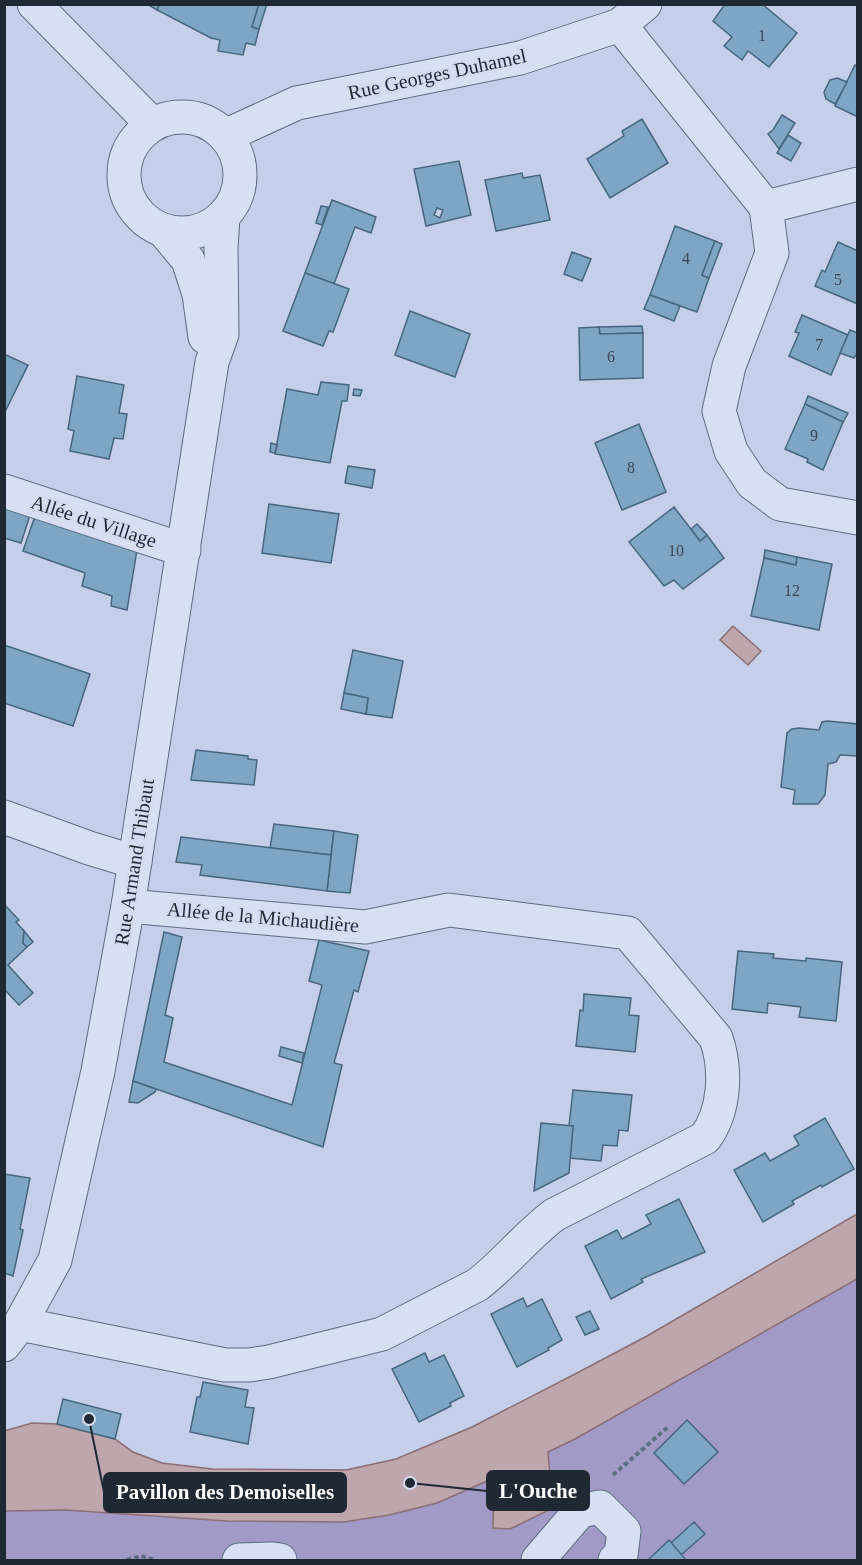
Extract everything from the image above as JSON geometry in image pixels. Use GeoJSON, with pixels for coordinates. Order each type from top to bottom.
{"type":"FeatureCollection","features":[{"type":"Feature","properties":{"kind":"street"},"geometry":{"type":"LineString","coordinates":[[34,4],[151,123]]}},
{"type":"Feature","properties":{"kind":"street","name":"Rue Georges Duhamel"},"geometry":{"type":"LineString","coordinates":[[225,136],[297,103],[520,58],[620,25],[645,4]]}},
{"type":"Feature","properties":{"kind":"street"},"geometry":{"type":"LineString","coordinates":[[620,25],[766,207],[772,253],[729,366],[719,411],[731,451],[752,483],[780,504],[858,518]]}},
{"type":"Feature","properties":{"kind":"street"},"geometry":{"type":"LineString","coordinates":[[190,117],[209,124],[225,136],[238,160],[240,180],[235,200],[223,217],[212,225],[193,233],[173,233],[154,227],[138,214],[124,188],[123,168],[130,148],[151,123],[170,118],[190,117]]}},
{"type":"Feature","properties":{"kind":"street"},"geometry":{"type":"LineString","coordinates":[[766,207],[858,184]]}},
{"type":"Feature","properties":{"kind":"street","name":"Rue Armand Thibaut"},"geometry":{"type":"LineString","coordinates":[[12,1335],[55,1260],[98,1071],[128,906],[212,362],[222,334],[223,217]]}},
{"type":"Feature","properties":{"kind":"street","name":"Rue Armand Thibaut"},"geometry":{"type":"LineString","coordinates":[[163,230],[188,260],[199,294],[203,332],[212,362]]}},
{"type":"Feature","properties":{"kind":"street","name":"Allée du Village"},"geometry":{"type":"LineString","coordinates":[[4,491],[184,550]]}},
{"type":"Feature","properties":{"kind":"street"},"geometry":{"type":"LineString","coordinates":[[4,817],[135,862]]}},
{"type":"Feature","properties":{"kind":"street","name":"Allée de la Michaudière"},"geometry":{"type":"LineString","coordinates":[[12,1335],[225,1365],[249,1365],[382,1334],[477,1285],[491,1275],[554,1215],[705,1138],[713,1126],[718,1108],[722,1069],[716,1038],[628,933],[449,910],[365,927],[128,906]]}},
{"type":"Feature","properties":{"kind":"street"},"geometry":{"type":"LineString","coordinates":[[538,1560],[580,1511],[600,1507],[624,1531],[621,1555],[615,1560]]}},
{"type":"Feature","properties":{"kind":"street"},"geometry":{"type":"LineString","coordinates":[[239,1560],[273,1558],[280,1560]]}},
{"type":"Feature","properties":{"kind":"path"},"geometry":{"type":"LineString","coordinates":[[610,1477],[668,1426]]}},
{"type":"Feature","properties":{"kind":"path"},"geometry":{"type":"LineString","coordinates":[[127,1560],[141,1556],[155,1560]]}},
{"type":"Feature","properties":{"kind":"shaded area"},"geometry":{"type":"Polygon","coordinates":[[[733,626],[761,651],[748,665],[720,640],[733,626]]]}},
{"type":"Feature","properties":{"kind":"shaded area"},"geometry":{"type":"Polygon","coordinates":[[[857,1214],[857,1279],[575,1439],[548,1452],[553,1508],[510,1529],[493,1528],[494,1478],[437,1503],[389,1515],[344,1522],[227,1521],[66,1510],[5,1511],[4,1431],[32,1423],[57,1424],[115,1439],[133,1452],[162,1463],[212,1469],[346,1470],[396,1459],[472,1427],[647,1336],[857,1214]]]}},
{"type":"Feature","properties":{"kind":"shaded area"},"geometry":{"type":"Polygon","coordinates":[[[857,1279],[857,1560],[5,1560],[4,1511],[66,1510],[227,1521],[344,1522],[389,1515],[437,1503],[494,1477],[493,1528],[510,1529],[553,1508],[548,1452],[575,1439],[857,1279]]]}},
{"type":"Feature","properties":{"kind":"building"},"geometry":{"type":"Polygon","coordinates":[[[147,4],[160,4],[157,10],[147,4]]]}},
{"type":"Feature","properties":{"kind":"building"},"geometry":{"type":"Polygon","coordinates":[[[160,4],[259,4],[252,27],[259,29],[255,45],[246,43],[243,55],[218,51],[220,40],[211,38],[157,10],[160,4]]]}},
{"type":"Feature","properties":{"kind":"building"},"geometry":{"type":"Polygon","coordinates":[[[259,4],[267,4],[259,29],[252,27],[259,4]]]}},
{"type":"Feature","properties":{"kind":"building"},"geometry":{"type":"Polygon","coordinates":[[[725,4],[762,4],[797,33],[769,67],[748,51],[742,60],[724,46],[732,37],[713,21],[725,4]]]}},
{"type":"Feature","properties":{"kind":"building"},"geometry":{"type":"Polygon","coordinates":[[[855,65],[858,66],[858,117],[835,106],[855,65]]]}},
{"type":"Feature","properties":{"kind":"building"},"geometry":{"type":"Polygon","coordinates":[[[837,78],[847,82],[835,104],[826,99],[824,92],[830,80],[837,78]]]}},
{"type":"Feature","properties":{"kind":"building"},"geometry":{"type":"Polygon","coordinates":[[[782,115],[795,123],[779,149],[768,134],[782,115]]]}},
{"type":"Feature","properties":{"kind":"building"},"geometry":{"type":"Polygon","coordinates":[[[642,119],[668,163],[610,198],[587,159],[624,136],[622,131],[642,119]]]}},
{"type":"Feature","properties":{"kind":"building"},"geometry":{"type":"Polygon","coordinates":[[[788,135],[801,143],[791,161],[777,153],[788,135]]]}},
{"type":"Feature","properties":{"kind":"building"},"geometry":{"type":"Polygon","coordinates":[[[459,161],[471,215],[426,226],[414,169],[459,161]],[[437,208],[434,215],[440,218],[443,210],[437,208]]]}},
{"type":"Feature","properties":{"kind":"building"},"geometry":{"type":"Polygon","coordinates":[[[522,173],[523,178],[540,175],[550,220],[496,231],[485,180],[522,173]]]}},
{"type":"Feature","properties":{"kind":"building"},"geometry":{"type":"Polygon","coordinates":[[[332,200],[376,217],[371,233],[355,227],[334,284],[305,273],[332,200]]]}},
{"type":"Feature","properties":{"kind":"building"},"geometry":{"type":"Polygon","coordinates":[[[321,206],[328,207],[322,225],[316,223],[321,206]]]}},
{"type":"Feature","properties":{"kind":"building"},"geometry":{"type":"Polygon","coordinates":[[[675,226],[715,241],[702,275],[709,278],[697,312],[650,295],[675,226]]]}},
{"type":"Feature","properties":{"kind":"building"},"geometry":{"type":"Polygon","coordinates":[[[715,241],[722,244],[709,278],[702,275],[715,241]]]}},
{"type":"Feature","properties":{"kind":"building"},"geometry":{"type":"Polygon","coordinates":[[[838,242],[858,251],[858,304],[815,286],[822,270],[825,272],[838,242]]]}},
{"type":"Feature","properties":{"kind":"building"},"geometry":{"type":"Polygon","coordinates":[[[572,252],[591,259],[582,281],[564,274],[572,252]]]}},
{"type":"Feature","properties":{"kind":"building"},"geometry":{"type":"Polygon","coordinates":[[[305,273],[349,289],[333,332],[329,331],[323,346],[283,331],[305,273]]]}},
{"type":"Feature","properties":{"kind":"building"},"geometry":{"type":"Polygon","coordinates":[[[650,295],[680,306],[674,321],[644,309],[650,295]]]}},
{"type":"Feature","properties":{"kind":"building"},"geometry":{"type":"Polygon","coordinates":[[[410,311],[470,334],[455,377],[395,355],[410,311]]]}},
{"type":"Feature","properties":{"kind":"building"},"geometry":{"type":"Polygon","coordinates":[[[802,315],[848,335],[831,375],[789,356],[799,333],[795,332],[802,315]]]}},
{"type":"Feature","properties":{"kind":"building"},"geometry":{"type":"Polygon","coordinates":[[[642,326],[643,333],[600,334],[599,327],[642,326]]]}},
{"type":"Feature","properties":{"kind":"building"},"geometry":{"type":"Polygon","coordinates":[[[599,327],[600,334],[643,333],[643,378],[580,380],[579,328],[599,327]]]}},
{"type":"Feature","properties":{"kind":"building"},"geometry":{"type":"Polygon","coordinates":[[[850,330],[858,333],[858,351],[854,358],[840,353],[850,330]]]}},
{"type":"Feature","properties":{"kind":"building"},"geometry":{"type":"Polygon","coordinates":[[[4,354],[28,365],[4,414],[4,354]]]}},
{"type":"Feature","properties":{"kind":"building"},"geometry":{"type":"Polygon","coordinates":[[[77,376],[124,385],[119,413],[127,414],[123,439],[114,438],[109,459],[70,451],[74,431],[68,429],[77,376]]]}},
{"type":"Feature","properties":{"kind":"building"},"geometry":{"type":"Polygon","coordinates":[[[321,382],[349,385],[347,401],[342,401],[330,463],[275,454],[287,389],[318,395],[321,382]]]}},
{"type":"Feature","properties":{"kind":"building"},"geometry":{"type":"Polygon","coordinates":[[[354,389],[362,390],[360,396],[353,395],[354,389]]]}},
{"type":"Feature","properties":{"kind":"building"},"geometry":{"type":"Polygon","coordinates":[[[808,396],[848,413],[843,422],[805,404],[808,396]]]}},
{"type":"Feature","properties":{"kind":"building"},"geometry":{"type":"Polygon","coordinates":[[[805,404],[843,422],[823,470],[807,462],[808,459],[785,449],[805,404]]]}},
{"type":"Feature","properties":{"kind":"building"},"geometry":{"type":"Polygon","coordinates":[[[639,424],[666,492],[622,510],[595,443],[639,424]]]}},
{"type":"Feature","properties":{"kind":"building"},"geometry":{"type":"Polygon","coordinates":[[[271,443],[277,445],[275,453],[270,452],[271,443]]]}},
{"type":"Feature","properties":{"kind":"building"},"geometry":{"type":"Polygon","coordinates":[[[348,466],[375,470],[372,488],[345,483],[348,466]]]}},
{"type":"Feature","properties":{"kind":"building"},"geometry":{"type":"Polygon","coordinates":[[[269,504],[339,514],[331,563],[262,553],[269,504]]]}},
{"type":"Feature","properties":{"kind":"building"},"geometry":{"type":"Polygon","coordinates":[[[4,506],[30,515],[21,543],[4,538],[4,506]]]}},
{"type":"Feature","properties":{"kind":"building"},"geometry":{"type":"Polygon","coordinates":[[[674,507],[700,541],[707,535],[724,558],[683,589],[674,580],[664,586],[629,542],[674,507]]]}},
{"type":"Feature","properties":{"kind":"building"},"geometry":{"type":"Polygon","coordinates":[[[35,516],[137,550],[127,610],[111,606],[112,596],[82,586],[85,573],[23,551],[35,516]]]}},
{"type":"Feature","properties":{"kind":"building"},"geometry":{"type":"Polygon","coordinates":[[[697,524],[707,535],[700,541],[691,529],[697,524]]]}},
{"type":"Feature","properties":{"kind":"building"},"geometry":{"type":"Polygon","coordinates":[[[765,550],[797,557],[796,565],[764,558],[765,550]]]}},
{"type":"Feature","properties":{"kind":"building"},"geometry":{"type":"Polygon","coordinates":[[[797,557],[832,564],[819,630],[751,616],[764,558],[796,565],[797,557]]]}},
{"type":"Feature","properties":{"kind":"building"},"geometry":{"type":"Polygon","coordinates":[[[4,645],[90,674],[73,726],[4,703],[4,645]]]}},
{"type":"Feature","properties":{"kind":"building"},"geometry":{"type":"Polygon","coordinates":[[[353,650],[403,661],[392,718],[366,714],[368,698],[344,693],[353,650]]]}},
{"type":"Feature","properties":{"kind":"building"},"geometry":{"type":"Polygon","coordinates":[[[344,693],[368,698],[366,714],[341,709],[344,693]]]}},
{"type":"Feature","properties":{"kind":"building"},"geometry":{"type":"Polygon","coordinates":[[[822,722],[858,724],[858,756],[840,755],[836,762],[828,764],[825,795],[818,804],[793,804],[795,790],[781,787],[787,733],[799,728],[819,730],[822,722]]]}},
{"type":"Feature","properties":{"kind":"building"},"geometry":{"type":"Polygon","coordinates":[[[196,750],[248,756],[248,759],[257,760],[254,785],[191,780],[196,750]]]}},
{"type":"Feature","properties":{"kind":"building"},"geometry":{"type":"Polygon","coordinates":[[[274,824],[334,831],[331,855],[270,848],[274,824]]]}},
{"type":"Feature","properties":{"kind":"building"},"geometry":{"type":"Polygon","coordinates":[[[334,831],[358,835],[350,893],[327,891],[334,831]]]}},
{"type":"Feature","properties":{"kind":"building"},"geometry":{"type":"Polygon","coordinates":[[[181,837],[331,855],[327,891],[200,875],[202,865],[176,862],[181,837]]]}},
{"type":"Feature","properties":{"kind":"building"},"geometry":{"type":"Polygon","coordinates":[[[4,904],[19,920],[16,922],[24,931],[23,943],[27,947],[8,965],[33,993],[19,1005],[4,989],[4,904]]]}},
{"type":"Feature","properties":{"kind":"building"},"geometry":{"type":"Polygon","coordinates":[[[24,931],[33,942],[27,947],[23,943],[24,931]]]}},
{"type":"Feature","properties":{"kind":"building"},"geometry":{"type":"Polygon","coordinates":[[[164,932],[182,937],[165,1015],[173,1018],[164,1062],[292,1105],[322,985],[309,981],[319,940],[369,951],[358,992],[354,990],[334,1063],[342,1065],[323,1147],[133,1081],[164,932]]]}},
{"type":"Feature","properties":{"kind":"building"},"geometry":{"type":"Polygon","coordinates":[[[738,951],[774,954],[773,958],[806,961],[806,958],[842,962],[836,1021],[799,1017],[801,1007],[768,1003],[767,1013],[732,1009],[738,951]]]}},
{"type":"Feature","properties":{"kind":"building"},"geometry":{"type":"Polygon","coordinates":[[[584,994],[631,998],[629,1015],[639,1016],[635,1052],[576,1046],[584,994]]]}},
{"type":"Feature","properties":{"kind":"building"},"geometry":{"type":"Polygon","coordinates":[[[281,1047],[304,1053],[302,1063],[279,1056],[281,1047]]]}},
{"type":"Feature","properties":{"kind":"building"},"geometry":{"type":"Polygon","coordinates":[[[133,1081],[156,1089],[155,1092],[138,1103],[129,1102],[133,1081]]]}},
{"type":"Feature","properties":{"kind":"building"},"geometry":{"type":"Polygon","coordinates":[[[573,1090],[632,1095],[628,1131],[619,1130],[617,1146],[603,1145],[601,1161],[570,1158],[573,1126],[569,1126],[573,1090]]]}},
{"type":"Feature","properties":{"kind":"building"},"geometry":{"type":"Polygon","coordinates":[[[825,1118],[854,1169],[792,1201],[794,1204],[763,1222],[734,1170],[765,1153],[770,1161],[799,1145],[794,1136],[825,1118]]]}},
{"type":"Feature","properties":{"kind":"building"},"geometry":{"type":"Polygon","coordinates":[[[541,1123],[573,1126],[569,1173],[534,1191],[541,1123]]]}},
{"type":"Feature","properties":{"kind":"building"},"geometry":{"type":"Polygon","coordinates":[[[4,1174],[30,1178],[20,1229],[23,1230],[13,1276],[4,1273],[4,1174]]]}},
{"type":"Feature","properties":{"kind":"building"},"geometry":{"type":"Polygon","coordinates":[[[679,1199],[705,1252],[641,1279],[643,1282],[611,1299],[585,1246],[617,1230],[622,1239],[651,1224],[646,1215],[679,1199]]]}},
{"type":"Feature","properties":{"kind":"building"},"geometry":{"type":"Polygon","coordinates":[[[523,1298],[527,1307],[542,1299],[562,1340],[548,1348],[549,1350],[517,1367],[491,1314],[523,1298]]]}},
{"type":"Feature","properties":{"kind":"building"},"geometry":{"type":"Polygon","coordinates":[[[590,1311],[599,1329],[585,1335],[576,1317],[590,1311]]]}},
{"type":"Feature","properties":{"kind":"building"},"geometry":{"type":"Polygon","coordinates":[[[425,1353],[429,1362],[444,1355],[464,1396],[450,1403],[451,1406],[419,1422],[392,1369],[425,1353]]]}},
{"type":"Feature","properties":{"kind":"building"},"geometry":{"type":"Polygon","coordinates":[[[203,1382],[248,1390],[245,1407],[254,1408],[248,1444],[190,1432],[197,1397],[200,1397],[203,1382]]]}},
{"type":"Feature","properties":{"kind":"building"},"geometry":{"type":"Polygon","coordinates":[[[63,1399],[121,1414],[115,1439],[57,1424],[63,1399]]]}},
{"type":"Feature","properties":{"kind":"building"},"geometry":{"type":"Polygon","coordinates":[[[687,1420],[718,1452],[684,1484],[654,1453],[687,1420]]]}},
{"type":"Feature","properties":{"kind":"building"},"geometry":{"type":"Polygon","coordinates":[[[694,1522],[705,1534],[681,1555],[671,1543],[694,1522]]]}},
{"type":"Feature","properties":{"kind":"building"},"geometry":{"type":"Polygon","coordinates":[[[669,1540],[686,1560],[648,1560],[669,1540]]]}},
{"type":"Feature","properties":{"kind":"place","name":"Pavillon des Demoiselles"},"geometry":{"type":"Point","coordinates":[89,1419]}},
{"type":"Feature","properties":{"kind":"place","name":"L'Ouche"},"geometry":{"type":"Point","coordinates":[410,1483]}}]}
